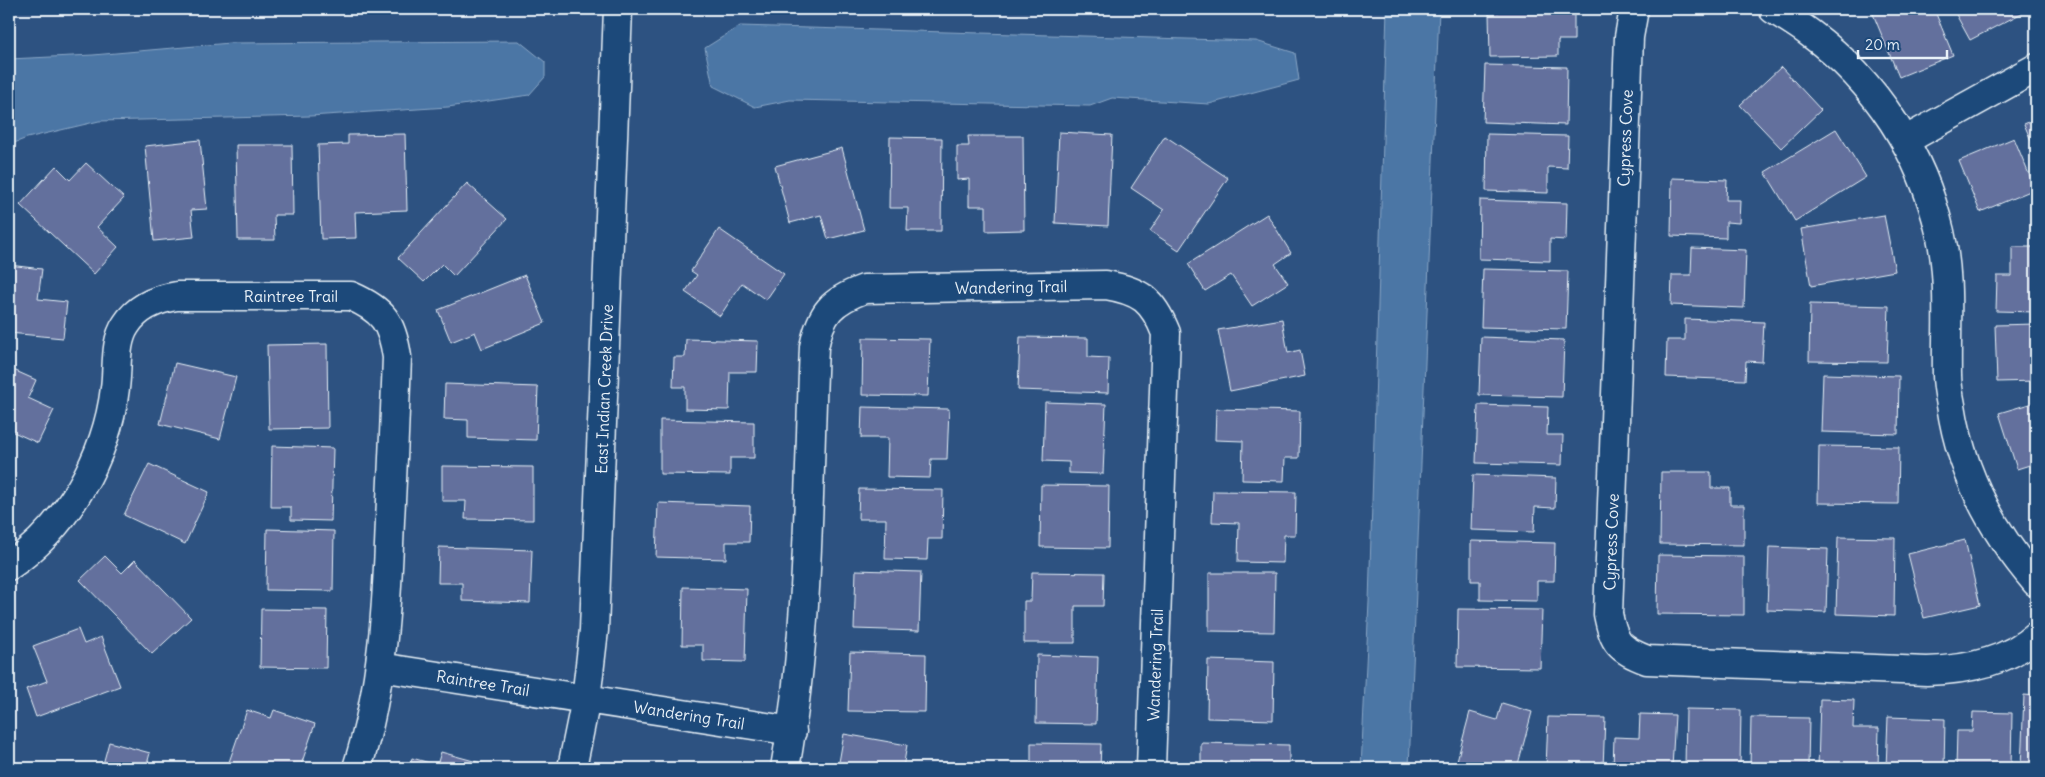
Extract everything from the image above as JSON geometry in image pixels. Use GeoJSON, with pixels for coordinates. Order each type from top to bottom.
{"type":"FeatureCollection","features":[{"type":"Feature","properties":{"kind":"street","name":"East Indian Creek Drive"},"geometry":{"type":"LineString","coordinates":[[572,768],[586,699],[594,630],[618,9]]}},
{"type":"Feature","properties":{"kind":"street","name":"Cypress Cove"},"geometry":{"type":"LineString","coordinates":[[1634,9],[1629,37],[1608,604],[1612,636],[1627,652],[1647,660],[1949,671],[1991,661],[2011,653],[2036,636]]}},
{"type":"Feature","properties":{"kind":"street"},"geometry":{"type":"LineString","coordinates":[[1774,9],[1812,35],[1848,66],[1865,84],[1906,140],[1927,186],[1940,232],[1947,280],[1947,377],[1957,435],[1968,472],[1988,516],[2014,556],[2036,582]]}},
{"type":"Feature","properties":{"kind":"street"},"geometry":{"type":"LineString","coordinates":[[1906,140],[2036,68]]}},
{"type":"Feature","properties":{"kind":"street","name":"Wandering Trail"},"geometry":{"type":"LineString","coordinates":[[785,768],[792,731],[803,637],[814,347],[818,326],[829,309],[845,296],[864,289],[1106,285],[1127,289],[1145,299],[1159,314],[1166,333],[1151,768]]}},
{"type":"Feature","properties":{"kind":"street","name":"Raintree Trail"},"geometry":{"type":"LineString","coordinates":[[9,566],[50,530],[76,497],[96,460],[110,420],[115,388],[118,344],[126,325],[140,310],[158,299],[178,296],[351,296],[370,304],[385,318],[394,337],[397,357],[387,613],[380,667],[365,744],[357,768]]}},
{"type":"Feature","properties":{"kind":"street","name":"Raintree Trail"},"geometry":{"type":"LineString","coordinates":[[380,667],[586,699]]}},
{"type":"Feature","properties":{"kind":"street","name":"Wandering Trail"},"geometry":{"type":"LineString","coordinates":[[586,699],[792,731]]}},
{"type":"Feature","properties":{"kind":"water"},"geometry":{"type":"Polygon","coordinates":[[[1387,9],[1439,9],[1409,768],[1361,768],[1369,602],[1387,9]]]}},
{"type":"Feature","properties":{"kind":"water"},"geometry":{"type":"Polygon","coordinates":[[[740,26],[1256,41],[1295,53],[1299,80],[1209,104],[1112,98],[1090,106],[790,100],[755,107],[713,86],[705,48],[740,26]]]}},
{"type":"Feature","properties":{"kind":"water"},"geometry":{"type":"Polygon","coordinates":[[[519,41],[545,62],[545,77],[529,95],[448,107],[310,116],[99,121],[27,138],[9,145],[9,59],[93,55],[230,43],[519,41]]]}},
{"type":"Feature","properties":{"kind":"building"},"geometry":{"type":"Polygon","coordinates":[[[1499,9],[1574,9],[1574,40],[1558,40],[1558,56],[1490,57],[1489,13],[1499,12],[1499,9]]]}},
{"type":"Feature","properties":{"kind":"building"},"geometry":{"type":"Polygon","coordinates":[[[1871,9],[1934,9],[1953,55],[1899,77],[1871,9]]]}},
{"type":"Feature","properties":{"kind":"building"},"geometry":{"type":"Polygon","coordinates":[[[1953,9],[2019,9],[2022,13],[1970,40],[1953,9]]]}},
{"type":"Feature","properties":{"kind":"building"},"geometry":{"type":"Polygon","coordinates":[[[1485,65],[1567,67],[1566,125],[1483,122],[1485,65]]]}},
{"type":"Feature","properties":{"kind":"building"},"geometry":{"type":"Polygon","coordinates":[[[1781,67],[1821,110],[1781,148],[1740,105],[1781,67]]]}},
{"type":"Feature","properties":{"kind":"building"},"geometry":{"type":"Polygon","coordinates":[[[2036,119],[2036,152],[2024,124],[2036,119]]]}},
{"type":"Feature","properties":{"kind":"building"},"geometry":{"type":"Polygon","coordinates":[[[1836,129],[1866,177],[1795,221],[1765,172],[1836,129]]]}},
{"type":"Feature","properties":{"kind":"building"},"geometry":{"type":"Polygon","coordinates":[[[1059,132],[1112,135],[1108,226],[1055,223],[1059,132]]]}},
{"type":"Feature","properties":{"kind":"building"},"geometry":{"type":"Polygon","coordinates":[[[405,134],[407,210],[355,212],[356,238],[321,239],[318,145],[348,144],[348,135],[405,134]]]}},
{"type":"Feature","properties":{"kind":"building"},"geometry":{"type":"Polygon","coordinates":[[[1487,134],[1568,136],[1567,168],[1548,167],[1548,193],[1486,191],[1487,134]]]}},
{"type":"Feature","properties":{"kind":"building"},"geometry":{"type":"Polygon","coordinates":[[[968,136],[1023,136],[1024,230],[986,231],[986,206],[969,206],[969,179],[957,180],[957,146],[969,146],[968,136]]]}},
{"type":"Feature","properties":{"kind":"building"},"geometry":{"type":"Polygon","coordinates":[[[1165,136],[1228,178],[1179,250],[1150,231],[1164,210],[1131,188],[1165,136]]]}},
{"type":"Feature","properties":{"kind":"building"},"geometry":{"type":"Polygon","coordinates":[[[890,137],[942,138],[941,231],[907,231],[908,208],[889,208],[890,137]]]}},
{"type":"Feature","properties":{"kind":"building"},"geometry":{"type":"Polygon","coordinates":[[[2014,138],[2035,189],[1980,212],[1959,161],[2014,138]]]}},
{"type":"Feature","properties":{"kind":"building"},"geometry":{"type":"Polygon","coordinates":[[[200,140],[207,209],[191,210],[194,237],[154,241],[145,146],[200,140]]]}},
{"type":"Feature","properties":{"kind":"building"},"geometry":{"type":"Polygon","coordinates":[[[236,145],[292,145],[293,215],[274,215],[275,240],[238,240],[236,145]]]}},
{"type":"Feature","properties":{"kind":"building"},"geometry":{"type":"Polygon","coordinates":[[[842,148],[864,230],[828,239],[821,215],[790,223],[775,166],[842,148]]]}},
{"type":"Feature","properties":{"kind":"building"},"geometry":{"type":"Polygon","coordinates":[[[86,163],[124,198],[97,227],[118,247],[94,274],[20,205],[56,166],[70,180],[86,163]]]}},
{"type":"Feature","properties":{"kind":"building"},"geometry":{"type":"Polygon","coordinates":[[[1672,178],[1727,180],[1726,200],[1740,200],[1739,223],[1726,222],[1726,238],[1671,236],[1672,178]]]}},
{"type":"Feature","properties":{"kind":"building"},"geometry":{"type":"Polygon","coordinates":[[[467,183],[507,219],[454,276],[442,264],[424,282],[398,258],[467,183]]]}},
{"type":"Feature","properties":{"kind":"building"},"geometry":{"type":"Polygon","coordinates":[[[1480,200],[1567,203],[1566,240],[1550,239],[1550,261],[1479,259],[1480,200]]]}},
{"type":"Feature","properties":{"kind":"building"},"geometry":{"type":"Polygon","coordinates":[[[1267,214],[1291,253],[1275,264],[1288,283],[1252,306],[1231,275],[1205,291],[1188,264],[1267,214]]]}},
{"type":"Feature","properties":{"kind":"building"},"geometry":{"type":"Polygon","coordinates":[[[1884,215],[1895,271],[1811,286],[1801,229],[1884,215]]]}},
{"type":"Feature","properties":{"kind":"building"},"geometry":{"type":"Polygon","coordinates":[[[719,229],[784,274],[766,300],[742,283],[720,316],[685,292],[697,275],[691,271],[719,229]]]}},
{"type":"Feature","properties":{"kind":"building"},"geometry":{"type":"Polygon","coordinates":[[[2012,247],[2036,247],[2036,312],[1996,311],[1997,276],[2012,276],[2012,247]]]}},
{"type":"Feature","properties":{"kind":"building"},"geometry":{"type":"Polygon","coordinates":[[[1692,248],[1746,250],[1744,308],[1671,305],[1672,275],[1691,275],[1692,248]]]}},
{"type":"Feature","properties":{"kind":"building"},"geometry":{"type":"Polygon","coordinates":[[[9,265],[42,269],[38,299],[67,302],[63,338],[9,333],[9,265]]]}},
{"type":"Feature","properties":{"kind":"building"},"geometry":{"type":"Polygon","coordinates":[[[1483,269],[1568,271],[1566,329],[1481,327],[1483,269]]]}},
{"type":"Feature","properties":{"kind":"building"},"geometry":{"type":"Polygon","coordinates":[[[525,275],[545,323],[482,349],[475,332],[451,342],[438,310],[525,275]]]}},
{"type":"Feature","properties":{"kind":"building"},"geometry":{"type":"Polygon","coordinates":[[[1810,304],[1889,306],[1887,362],[1809,361],[1810,304]]]}},
{"type":"Feature","properties":{"kind":"building"},"geometry":{"type":"Polygon","coordinates":[[[1282,319],[1288,353],[1300,350],[1305,376],[1230,391],[1218,330],[1282,319]]]}},
{"type":"Feature","properties":{"kind":"building"},"geometry":{"type":"Polygon","coordinates":[[[1685,319],[1764,322],[1762,362],[1746,361],[1745,380],[1666,377],[1667,340],[1685,340],[1685,319]]]}},
{"type":"Feature","properties":{"kind":"building"},"geometry":{"type":"Polygon","coordinates":[[[2036,324],[2036,381],[1997,382],[1995,325],[2036,324]]]}},
{"type":"Feature","properties":{"kind":"building"},"geometry":{"type":"Polygon","coordinates":[[[1020,337],[1088,338],[1088,357],[1109,358],[1108,393],[1018,390],[1020,337]]]}},
{"type":"Feature","properties":{"kind":"building"},"geometry":{"type":"Polygon","coordinates":[[[1481,337],[1564,340],[1562,397],[1479,395],[1481,337]]]}},
{"type":"Feature","properties":{"kind":"building"},"geometry":{"type":"Polygon","coordinates":[[[863,338],[930,339],[928,396],[862,395],[863,338]]]}},
{"type":"Feature","properties":{"kind":"building"},"geometry":{"type":"Polygon","coordinates":[[[686,339],[758,341],[757,372],[730,372],[729,410],[685,409],[685,387],[673,387],[674,357],[685,357],[686,339]]]}},
{"type":"Feature","properties":{"kind":"building"},"geometry":{"type":"Polygon","coordinates":[[[327,344],[328,428],[269,429],[267,345],[327,344]]]}},
{"type":"Feature","properties":{"kind":"building"},"geometry":{"type":"Polygon","coordinates":[[[175,363],[236,377],[220,439],[160,424],[175,363]]]}},
{"type":"Feature","properties":{"kind":"building"},"geometry":{"type":"Polygon","coordinates":[[[9,368],[36,380],[28,398],[54,410],[38,443],[9,430],[9,368]]]}},
{"type":"Feature","properties":{"kind":"building"},"geometry":{"type":"Polygon","coordinates":[[[1823,374],[1899,376],[1898,434],[1821,432],[1823,374]]]}},
{"type":"Feature","properties":{"kind":"building"},"geometry":{"type":"Polygon","coordinates":[[[445,384],[538,387],[536,440],[468,438],[468,420],[444,419],[445,384]]]}},
{"type":"Feature","properties":{"kind":"building"},"geometry":{"type":"Polygon","coordinates":[[[1045,402],[1106,404],[1103,474],[1069,473],[1069,462],[1043,461],[1045,402]]]}},
{"type":"Feature","properties":{"kind":"building"},"geometry":{"type":"Polygon","coordinates":[[[2036,402],[2036,463],[2017,469],[1999,413],[2036,402]]]}},
{"type":"Feature","properties":{"kind":"building"},"geometry":{"type":"Polygon","coordinates":[[[1478,405],[1548,407],[1547,435],[1563,435],[1562,465],[1476,463],[1478,405]]]}},
{"type":"Feature","properties":{"kind":"building"},"geometry":{"type":"Polygon","coordinates":[[[862,407],[949,409],[947,459],[931,459],[930,478],[887,477],[888,438],[861,438],[862,407]]]}},
{"type":"Feature","properties":{"kind":"building"},"geometry":{"type":"Polygon","coordinates":[[[1216,409],[1300,411],[1299,458],[1285,458],[1284,481],[1242,480],[1243,441],[1215,440],[1216,409]]]}},
{"type":"Feature","properties":{"kind":"building"},"geometry":{"type":"Polygon","coordinates":[[[660,420],[754,422],[754,458],[730,458],[730,475],[660,474],[660,420]]]}},
{"type":"Feature","properties":{"kind":"building"},"geometry":{"type":"Polygon","coordinates":[[[272,446],[333,448],[331,521],[291,520],[291,507],[271,507],[272,446]]]}},
{"type":"Feature","properties":{"kind":"building"},"geometry":{"type":"Polygon","coordinates":[[[1819,446],[1899,447],[1898,504],[1818,503],[1819,446]]]}},
{"type":"Feature","properties":{"kind":"building"},"geometry":{"type":"Polygon","coordinates":[[[149,464],[209,492],[185,544],[124,515],[149,464]]]}},
{"type":"Feature","properties":{"kind":"building"},"geometry":{"type":"Polygon","coordinates":[[[442,466],[533,467],[533,520],[465,519],[466,501],[442,501],[442,466]]]}},
{"type":"Feature","properties":{"kind":"building"},"geometry":{"type":"Polygon","coordinates":[[[1661,472],[1711,472],[1711,488],[1730,488],[1730,505],[1744,505],[1744,545],[1660,544],[1661,472]]]}},
{"type":"Feature","properties":{"kind":"building"},"geometry":{"type":"Polygon","coordinates":[[[1473,475],[1556,478],[1555,508],[1535,507],[1534,532],[1471,530],[1473,475]]]}},
{"type":"Feature","properties":{"kind":"building"},"geometry":{"type":"Polygon","coordinates":[[[1041,485],[1109,486],[1108,548],[1040,547],[1041,485]]]}},
{"type":"Feature","properties":{"kind":"building"},"geometry":{"type":"Polygon","coordinates":[[[859,489],[943,490],[942,539],[928,539],[927,560],[885,559],[886,519],[858,519],[859,489]]]}},
{"type":"Feature","properties":{"kind":"building"},"geometry":{"type":"Polygon","coordinates":[[[1213,491],[1296,492],[1295,535],[1284,535],[1283,563],[1238,562],[1239,523],[1212,522],[1213,491]]]}},
{"type":"Feature","properties":{"kind":"building"},"geometry":{"type":"Polygon","coordinates":[[[658,503],[750,506],[749,542],[726,542],[726,559],[656,557],[658,503]]]}},
{"type":"Feature","properties":{"kind":"building"},"geometry":{"type":"Polygon","coordinates":[[[267,529],[334,531],[333,591],[266,590],[267,529]]]}},
{"type":"Feature","properties":{"kind":"building"},"geometry":{"type":"Polygon","coordinates":[[[1838,537],[1895,538],[1894,616],[1836,614],[1838,537]]]}},
{"type":"Feature","properties":{"kind":"building"},"geometry":{"type":"Polygon","coordinates":[[[1965,540],[1980,605],[1924,618],[1908,554],[1965,540]]]}},
{"type":"Feature","properties":{"kind":"building"},"geometry":{"type":"Polygon","coordinates":[[[1471,541],[1555,543],[1554,581],[1537,581],[1537,601],[1480,600],[1480,581],[1471,581],[1471,541]]]}},
{"type":"Feature","properties":{"kind":"building"},"geometry":{"type":"Polygon","coordinates":[[[439,547],[532,550],[530,603],[462,601],[462,583],[438,583],[439,547]]]}},
{"type":"Feature","properties":{"kind":"building"},"geometry":{"type":"Polygon","coordinates":[[[1769,547],[1828,549],[1826,612],[1767,610],[1769,547]]]}},
{"type":"Feature","properties":{"kind":"building"},"geometry":{"type":"Polygon","coordinates":[[[1658,555],[1744,556],[1744,615],[1657,614],[1658,555]]]}},
{"type":"Feature","properties":{"kind":"building"},"geometry":{"type":"Polygon","coordinates":[[[105,556],[122,573],[135,560],[191,618],[152,654],[80,580],[105,556]]]}},
{"type":"Feature","properties":{"kind":"building"},"geometry":{"type":"Polygon","coordinates":[[[856,570],[921,572],[919,631],[854,629],[856,570]]]}},
{"type":"Feature","properties":{"kind":"building"},"geometry":{"type":"Polygon","coordinates":[[[1032,572],[1104,573],[1103,606],[1075,606],[1075,643],[1024,643],[1024,601],[1031,601],[1032,572]]]}},
{"type":"Feature","properties":{"kind":"building"},"geometry":{"type":"Polygon","coordinates":[[[1209,573],[1275,573],[1274,632],[1209,631],[1209,573]]]}},
{"type":"Feature","properties":{"kind":"building"},"geometry":{"type":"Polygon","coordinates":[[[683,587],[747,589],[745,662],[703,661],[703,645],[682,645],[683,587]]]}},
{"type":"Feature","properties":{"kind":"building"},"geometry":{"type":"Polygon","coordinates":[[[261,609],[327,610],[326,668],[260,667],[261,609]]]}},
{"type":"Feature","properties":{"kind":"building"},"geometry":{"type":"Polygon","coordinates":[[[1458,609],[1542,610],[1540,668],[1457,667],[1458,609]]]}},
{"type":"Feature","properties":{"kind":"building"},"geometry":{"type":"Polygon","coordinates":[[[78,629],[84,644],[101,637],[120,686],[36,717],[26,689],[47,681],[33,646],[78,629]]]}},
{"type":"Feature","properties":{"kind":"building"},"geometry":{"type":"Polygon","coordinates":[[[850,652],[926,654],[925,712],[848,711],[850,652]]]}},
{"type":"Feature","properties":{"kind":"building"},"geometry":{"type":"Polygon","coordinates":[[[1037,655],[1098,657],[1096,724],[1036,723],[1037,655]]]}},
{"type":"Feature","properties":{"kind":"building"},"geometry":{"type":"Polygon","coordinates":[[[1208,660],[1274,662],[1273,720],[1207,718],[1208,660]]]}},
{"type":"Feature","properties":{"kind":"building"},"geometry":{"type":"Polygon","coordinates":[[[2024,695],[2036,696],[2036,768],[2021,768],[2024,695]]]}},
{"type":"Feature","properties":{"kind":"building"},"geometry":{"type":"Polygon","coordinates":[[[1820,699],[1854,700],[1853,728],[1879,728],[1878,768],[1818,768],[1820,699]]]}},
{"type":"Feature","properties":{"kind":"building"},"geometry":{"type":"Polygon","coordinates":[[[1502,703],[1532,712],[1517,768],[1455,768],[1470,712],[1497,720],[1502,703]]]}},
{"type":"Feature","properties":{"kind":"building"},"geometry":{"type":"Polygon","coordinates":[[[1686,709],[1741,710],[1740,768],[1685,768],[1686,709]]]}},
{"type":"Feature","properties":{"kind":"building"},"geometry":{"type":"Polygon","coordinates":[[[247,710],[271,718],[274,710],[315,724],[300,768],[237,768],[228,765],[247,710]]]}},
{"type":"Feature","properties":{"kind":"building"},"geometry":{"type":"Polygon","coordinates":[[[1973,712],[2012,713],[2011,768],[1956,768],[1957,731],[1972,731],[1973,712]]]}},
{"type":"Feature","properties":{"kind":"building"},"geometry":{"type":"Polygon","coordinates":[[[1640,714],[1675,715],[1672,768],[1613,768],[1614,737],[1639,738],[1640,714]]]}},
{"type":"Feature","properties":{"kind":"building"},"geometry":{"type":"Polygon","coordinates":[[[1548,717],[1605,718],[1603,768],[1546,768],[1548,717]]]}},
{"type":"Feature","properties":{"kind":"building"},"geometry":{"type":"Polygon","coordinates":[[[1751,717],[1809,718],[1808,768],[1750,768],[1751,717]]]}},
{"type":"Feature","properties":{"kind":"building"},"geometry":{"type":"Polygon","coordinates":[[[1888,717],[1945,719],[1944,768],[1886,768],[1888,717]]]}},
{"type":"Feature","properties":{"kind":"building"},"geometry":{"type":"Polygon","coordinates":[[[844,734],[907,745],[903,768],[838,768],[844,734]]]}},
{"type":"Feature","properties":{"kind":"building"},"geometry":{"type":"Polygon","coordinates":[[[109,742],[150,753],[146,768],[102,768],[109,742]]]}},
{"type":"Feature","properties":{"kind":"building"},"geometry":{"type":"Polygon","coordinates":[[[1031,743],[1101,744],[1100,768],[1031,768],[1031,743]]]}},
{"type":"Feature","properties":{"kind":"building"},"geometry":{"type":"Polygon","coordinates":[[[1201,743],[1289,745],[1289,768],[1201,768],[1201,743]]]}},
{"type":"Feature","properties":{"kind":"building"},"geometry":{"type":"Polygon","coordinates":[[[441,752],[499,768],[409,768],[412,758],[437,765],[441,752]]]}}]}
